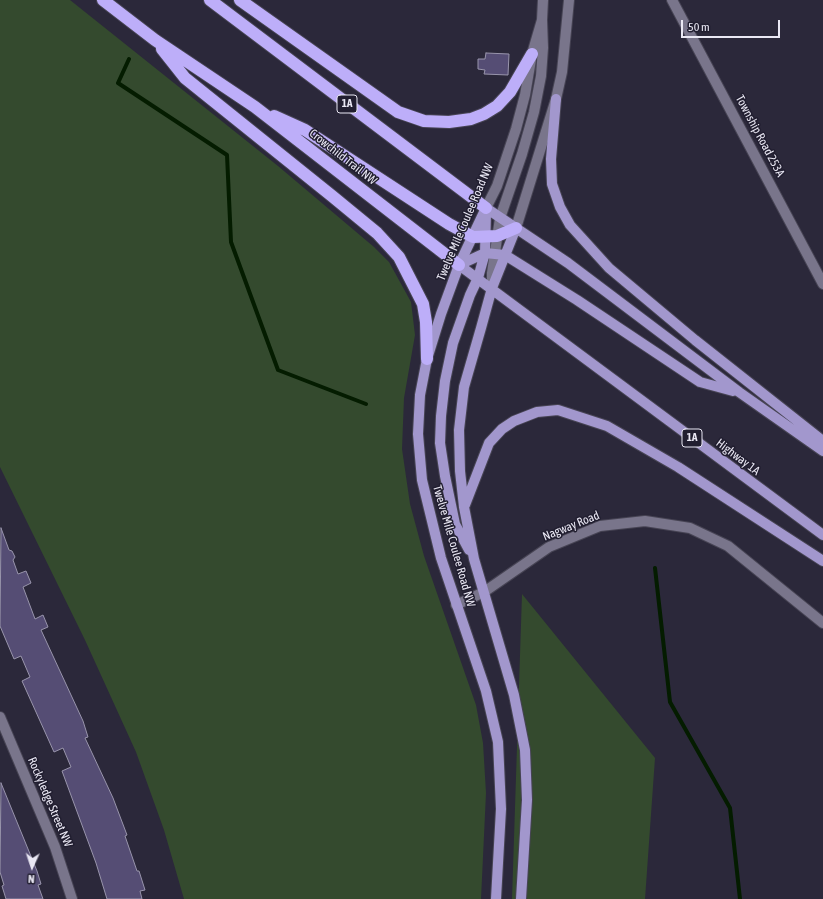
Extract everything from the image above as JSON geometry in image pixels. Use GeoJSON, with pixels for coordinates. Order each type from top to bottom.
{"type":"FeatureCollection","features":[{"type":"Feature","properties":{"kind":"highway","name":"Crowchild Trail NW"},"geometry":{"type":"LineString","coordinates":[[103,0],[155,40],[255,107],[459,265]]}},
{"type":"Feature","properties":{"kind":"highway","name":"1A"},"geometry":{"type":"LineString","coordinates":[[210,0],[486,208]]}},
{"type":"Feature","properties":{"kind":"highway"},"geometry":{"type":"LineString","coordinates":[[240,0],[398,112],[424,121],[450,122],[471,119],[484,114],[497,106],[510,92],[532,54]]}},
{"type":"Feature","properties":{"kind":"highway"},"geometry":{"type":"LineString","coordinates":[[155,40],[185,78],[377,233],[399,257],[423,304],[426,322],[427,359]]}},
{"type":"Feature","properties":{"kind":"highway"},"geometry":{"type":"LineString","coordinates":[[255,107],[305,130],[449,224],[473,237],[492,236],[516,228]]}},
{"type":"Feature","properties":{"kind":"main road"},"geometry":{"type":"LineString","coordinates":[[556,99],[551,159],[552,184],[560,207],[570,225],[609,268],[695,340],[823,441]]}},
{"type":"Feature","properties":{"kind":"main road","name":"1A"},"geometry":{"type":"LineString","coordinates":[[486,208],[568,263],[739,392],[823,451]]}},
{"type":"Feature","properties":{"kind":"main road"},"geometry":{"type":"LineString","coordinates":[[474,559],[455,524],[440,443],[445,381],[453,343],[470,295],[490,254],[492,236],[486,208]]}},
{"type":"Feature","properties":{"kind":"main road","name":"Twelve Mile Coulee Road NW"},"geometry":{"type":"LineString","coordinates":[[486,208],[459,265],[441,314],[427,359],[420,395],[418,434],[422,480],[441,558],[486,692],[498,742],[501,809],[496,899]]}},
{"type":"Feature","properties":{"kind":"main road","name":"Twelve Mile Coulee Road NW"},"geometry":{"type":"LineString","coordinates":[[516,228],[492,288],[464,387],[459,430],[460,471],[464,507],[474,559],[514,695],[525,750],[526,800],[521,899]]}},
{"type":"Feature","properties":{"kind":"main road"},"geometry":{"type":"LineString","coordinates":[[459,265],[490,254],[505,255],[565,292],[700,382],[739,392]]}},
{"type":"Feature","properties":{"kind":"main road","name":"Crowchild Trail NW"},"geometry":{"type":"LineString","coordinates":[[459,265],[562,341]]}},
{"type":"Feature","properties":{"kind":"main road","name":"Highway 1A"},"geometry":{"type":"LineString","coordinates":[[562,341],[823,535]]}},
{"type":"Feature","properties":{"kind":"main road"},"geometry":{"type":"LineString","coordinates":[[464,507],[489,443],[514,421],[536,412],[558,410],[607,426],[678,467],[823,561]]}},
{"type":"Feature","properties":{"kind":"street","name":"Twelve Mile Coulee Road NW"},"geometry":{"type":"LineString","coordinates":[[486,208],[497,186],[516,129],[525,95],[532,54],[542,20],[543,0]]}},
{"type":"Feature","properties":{"kind":"street","name":"Twelve Mile Coulee Road NW"},"geometry":{"type":"LineString","coordinates":[[516,228],[556,99],[562,72],[568,0]]}},
{"type":"Feature","properties":{"kind":"street","name":"Township Road 253A"},"geometry":{"type":"LineString","coordinates":[[672,0],[823,284]]}},
{"type":"Feature","properties":{"kind":"street"},"geometry":{"type":"LineString","coordinates":[[492,236],[511,190],[534,112],[541,76],[543,48],[542,20]]}},
{"type":"Feature","properties":{"kind":"street"},"geometry":{"type":"LineString","coordinates":[[490,254],[492,288]]}},
{"type":"Feature","properties":{"kind":"street","name":"Nagway Road"},"geometry":{"type":"LineString","coordinates":[[456,605],[484,592],[549,547],[600,526],[645,521],[690,528],[728,546],[823,623]]}},
{"type":"Feature","properties":{"kind":"street","name":"Rockyledge Street NW"},"geometry":{"type":"LineString","coordinates":[[0,717],[55,846],[72,899]]}},
{"type":"Feature","properties":{"kind":"green space"},"geometry":{"type":"Polygon","coordinates":[[[0,0],[70,0],[278,166],[374,247],[389,262],[411,302],[415,335],[404,398],[402,449],[410,504],[424,556],[476,705],[483,743],[486,793],[481,899],[184,899],[164,830],[136,752],[85,640],[0,467],[0,0]]]}},
{"type":"Feature","properties":{"kind":"green space"},"geometry":{"type":"Polygon","coordinates":[[[522,594],[655,758],[645,899],[512,899],[522,594]]]}},
{"type":"Feature","properties":{"kind":"building"},"geometry":{"type":"Polygon","coordinates":[[[486,53],[509,54],[508,75],[484,74],[485,70],[478,69],[478,59],[485,59],[486,53]]]}},
{"type":"Feature","properties":{"kind":"building"},"geometry":{"type":"Polygon","coordinates":[[[1,528],[9,550],[12,551],[15,557],[13,560],[18,574],[26,571],[31,583],[23,587],[35,619],[43,615],[48,627],[41,630],[83,721],[88,737],[85,738],[113,798],[127,835],[125,836],[137,871],[139,871],[145,890],[140,891],[142,899],[107,899],[96,863],[62,771],[71,767],[63,748],[54,752],[22,681],[30,677],[21,656],[14,659],[0,626],[1,528]]]}},
{"type":"Feature","properties":{"kind":"building"},"geometry":{"type":"Polygon","coordinates":[[[1,783],[37,871],[41,884],[38,885],[43,899],[6,899],[0,872],[1,783]]]}},
{"type":"Feature","properties":{"kind":"waterway"},"geometry":{"type":"LineString","coordinates":[[129,59],[118,83],[227,155],[231,242],[278,370],[366,404]]}},
{"type":"Feature","properties":{"kind":"waterway"},"geometry":{"type":"LineString","coordinates":[[655,568],[670,702],[730,808],[740,899]]}}]}
